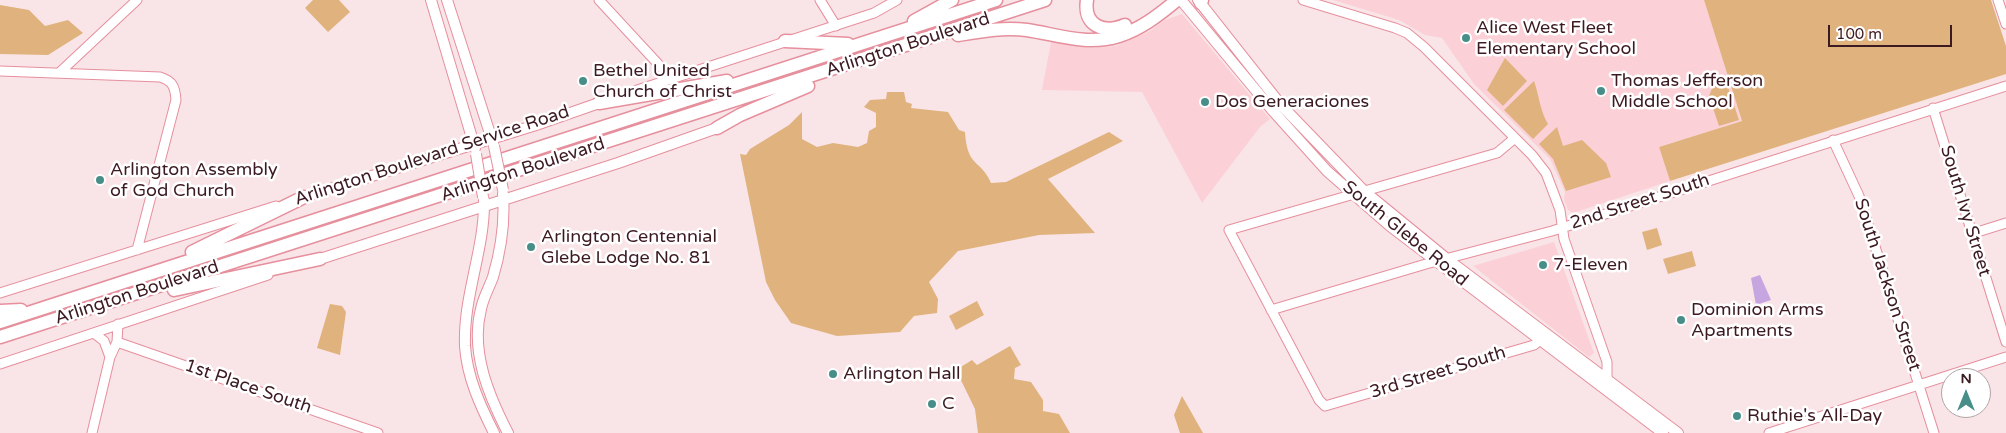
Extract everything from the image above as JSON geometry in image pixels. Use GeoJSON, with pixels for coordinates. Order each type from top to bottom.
{"type":"FeatureCollection","features":[{"type":"Feature","properties":{"kind":"highway"},"geometry":{"type":"LineString","coordinates":[[890,34],[952,0]]}},
{"type":"Feature","properties":{"kind":"highway","name":"Arlington Boulevard"},"geometry":{"type":"LineString","coordinates":[[0,322],[996,0]]}},
{"type":"Feature","properties":{"kind":"highway","name":"Arlington Boulevard"},"geometry":{"type":"LineString","coordinates":[[0,337],[841,68],[902,46],[1046,0]]}},
{"type":"Feature","properties":{"kind":"highway"},"geometry":{"type":"LineString","coordinates":[[1087,0],[1087,11],[1092,22],[1101,29],[1109,30],[1137,20],[1164,0]]}},
{"type":"Feature","properties":{"kind":"highway"},"geometry":{"type":"LineString","coordinates":[[902,46],[997,29],[1028,30],[1078,41],[1106,39],[1139,28],[1179,0]]}},
{"type":"Feature","properties":{"kind":"highway"},"geometry":{"type":"LineString","coordinates":[[785,41],[858,44]]}},
{"type":"Feature","properties":{"kind":"highway"},"geometry":{"type":"LineString","coordinates":[[717,128],[763,104],[832,76],[841,68]]}},
{"type":"Feature","properties":{"kind":"highway"},"geometry":{"type":"LineString","coordinates":[[599,102],[762,76]]}},
{"type":"Feature","properties":{"kind":"highway"},"geometry":{"type":"LineString","coordinates":[[154,271],[304,197]]}},
{"type":"Feature","properties":{"kind":"highway"},"geometry":{"type":"LineString","coordinates":[[65,317],[224,277],[320,258]]}},
{"type":"Feature","properties":{"kind":"highway"},"geometry":{"type":"LineString","coordinates":[[0,311],[38,309]]}},
{"type":"Feature","properties":{"kind":"main road"},"geometry":{"type":"LineString","coordinates":[[432,0],[476,154],[484,201],[481,240],[468,312],[465,347],[473,389],[494,433]]}},
{"type":"Feature","properties":{"kind":"main road"},"geometry":{"type":"LineString","coordinates":[[447,0],[493,142],[503,195],[501,245],[492,278],[480,310],[477,337],[481,366],[489,392],[508,433]]}},
{"type":"Feature","properties":{"kind":"main road","name":"South Glebe Road"},"geometry":{"type":"LineString","coordinates":[[1179,0],[1277,108],[1364,191],[1442,260]]}},
{"type":"Feature","properties":{"kind":"main road","name":"South Glebe Road"},"geometry":{"type":"LineString","coordinates":[[1200,1],[1232,42],[1277,108],[1327,171],[1352,194],[1544,337],[1660,429],[1678,433]]}},
{"type":"Feature","properties":{"kind":"main road"},"geometry":{"type":"LineString","coordinates":[[1223,49],[1232,42]]}},
{"type":"Feature","properties":{"kind":"main road","name":"Arlington Boulevard Service Road"},"geometry":{"type":"LineString","coordinates":[[304,197],[473,143],[493,142],[599,102]]}},
{"type":"Feature","properties":{"kind":"main road"},"geometry":{"type":"LineString","coordinates":[[320,258],[484,201],[640,156],[717,128]]}},
{"type":"Feature","properties":{"kind":"main road","name":"South Glebe Road"},"geometry":{"type":"LineString","coordinates":[[1544,337],[1607,378],[1660,429]]}},
{"type":"Feature","properties":{"kind":"street"},"geometry":{"type":"LineString","coordinates":[[59,73],[137,0]]}},
{"type":"Feature","properties":{"kind":"street"},"geometry":{"type":"LineString","coordinates":[[599,0],[672,79]]}},
{"type":"Feature","properties":{"kind":"street"},"geometry":{"type":"LineString","coordinates":[[820,0],[836,26]]}},
{"type":"Feature","properties":{"kind":"street","name":"Arlington Boulevard Service Road"},"geometry":{"type":"LineString","coordinates":[[599,102],[874,13],[897,0]]}},
{"type":"Feature","properties":{"kind":"street"},"geometry":{"type":"LineString","coordinates":[[1303,0],[1407,33],[1424,47],[1515,138],[1546,173],[1560,210],[1564,239],[1607,362],[1607,378]]}},
{"type":"Feature","properties":{"kind":"street"},"geometry":{"type":"LineString","coordinates":[[1998,0],[2006,24]]}},
{"type":"Feature","properties":{"kind":"street"},"geometry":{"type":"LineString","coordinates":[[0,70],[160,77],[169,80],[175,88],[176,100],[137,250]]}},
{"type":"Feature","properties":{"kind":"street","name":"2nd Street South"},"geometry":{"type":"LineString","coordinates":[[1271,310],[1562,227],[2006,86]]}},
{"type":"Feature","properties":{"kind":"street","name":"South Ivy Street"},"geometry":{"type":"LineString","coordinates":[[1932,108],[2006,342]]}},
{"type":"Feature","properties":{"kind":"street"},"geometry":{"type":"LineString","coordinates":[[1271,310],[1229,230],[1497,153],[1515,138]]}},
{"type":"Feature","properties":{"kind":"street","name":"South Jackson Street"},"geometry":{"type":"LineString","coordinates":[[1833,140],[1859,196],[1934,433]]}},
{"type":"Feature","properties":{"kind":"street","name":"Arlington Boulevard Service Road"},"geometry":{"type":"LineString","coordinates":[[0,293],[304,197]]}},
{"type":"Feature","properties":{"kind":"street"},"geometry":{"type":"LineString","coordinates":[[1972,234],[2006,223]]}},
{"type":"Feature","properties":{"kind":"street"},"geometry":{"type":"LineString","coordinates":[[0,364],[320,258]]}},
{"type":"Feature","properties":{"kind":"street","name":"3rd Street South"},"geometry":{"type":"LineString","coordinates":[[1271,310],[1319,400],[1325,406],[1534,345],[1544,337]]}},
{"type":"Feature","properties":{"kind":"street"},"geometry":{"type":"LineString","coordinates":[[92,433],[110,357],[117,342],[118,324]]}},
{"type":"Feature","properties":{"kind":"street"},"geometry":{"type":"LineString","coordinates":[[94,333],[104,341],[110,357]]}},
{"type":"Feature","properties":{"kind":"street","name":"1st Place South"},"geometry":{"type":"LineString","coordinates":[[117,342],[378,433]]}},
{"type":"Feature","properties":{"kind":"street"},"geometry":{"type":"LineString","coordinates":[[1769,433],[2006,357]]}},
{"type":"Feature","properties":{"kind":"shaded area"},"geometry":{"type":"Polygon","coordinates":[[[313,0],[339,0],[350,12],[328,32],[305,8],[313,0]]]}},
{"type":"Feature","properties":{"kind":"shaded area"},"geometry":{"type":"Polygon","coordinates":[[[1333,0],[1704,0],[1742,121],[1659,147],[1670,181],[1573,213],[1568,210],[1564,200],[1565,192],[1550,159],[1474,84],[1442,38],[1425,35],[1399,20],[1333,0]]]}},
{"type":"Feature","properties":{"kind":"shaded area"},"geometry":{"type":"Polygon","coordinates":[[[1704,0],[1991,0],[2006,46],[2006,74],[1670,181],[1659,147],[1742,121],[1704,0]]]}},
{"type":"Feature","properties":{"kind":"shaded area"},"geometry":{"type":"Polygon","coordinates":[[[0,5],[29,10],[45,26],[68,20],[83,33],[48,55],[0,54],[0,5]]]}},
{"type":"Feature","properties":{"kind":"shaded area"},"geometry":{"type":"Polygon","coordinates":[[[1182,14],[1270,119],[1260,127],[1202,203],[1142,92],[1042,90],[1051,42],[1090,48],[1116,46],[1150,31],[1165,20],[1182,14]]]}},
{"type":"Feature","properties":{"kind":"shaded area"},"geometry":{"type":"Polygon","coordinates":[[[1505,58],[1527,81],[1503,106],[1487,90],[1505,58]]]}},
{"type":"Feature","properties":{"kind":"shaded area"},"geometry":{"type":"Polygon","coordinates":[[[1534,81],[1541,108],[1548,124],[1533,139],[1504,110],[1534,81]]]}},
{"type":"Feature","properties":{"kind":"shaded area"},"geometry":{"type":"Polygon","coordinates":[[[1726,81],[1739,120],[1719,126],[1709,96],[1713,86],[1726,81]]]}},
{"type":"Feature","properties":{"kind":"shaded area"},"geometry":{"type":"Polygon","coordinates":[[[887,92],[904,92],[906,102],[912,104],[911,108],[948,112],[959,130],[965,132],[966,144],[971,158],[987,175],[991,183],[1006,182],[1109,132],[1123,141],[1048,179],[1095,233],[1039,235],[958,251],[929,282],[938,299],[937,313],[914,316],[900,332],[837,336],[791,323],[775,300],[766,282],[740,154],[746,155],[750,149],[789,125],[802,112],[802,139],[817,147],[833,143],[858,147],[867,143],[869,131],[876,127],[876,113],[864,107],[870,100],[886,99],[887,92]]]}},
{"type":"Feature","properties":{"kind":"shaded area"},"geometry":{"type":"Polygon","coordinates":[[[1557,127],[1563,146],[1582,140],[1606,163],[1611,177],[1566,191],[1553,159],[1539,144],[1557,127]]]}},
{"type":"Feature","properties":{"kind":"shaded area"},"geometry":{"type":"Polygon","coordinates":[[[1657,228],[1662,245],[1647,250],[1642,232],[1657,228]]]}},
{"type":"Feature","properties":{"kind":"shaded area"},"geometry":{"type":"Polygon","coordinates":[[[1554,242],[1594,353],[1589,357],[1473,266],[1554,242]]]}},
{"type":"Feature","properties":{"kind":"shaded area"},"geometry":{"type":"Polygon","coordinates":[[[1692,251],[1696,266],[1668,274],[1663,259],[1692,251]]]}},
{"type":"Feature","properties":{"kind":"shaded area"},"geometry":{"type":"Polygon","coordinates":[[[1760,275],[1771,300],[1756,305],[1751,278],[1760,275]]]}},
{"type":"Feature","properties":{"kind":"shaded area"},"geometry":{"type":"Polygon","coordinates":[[[977,301],[984,315],[956,330],[949,316],[977,301]]]}},
{"type":"Feature","properties":{"kind":"shaded area"},"geometry":{"type":"Polygon","coordinates":[[[330,304],[342,306],[346,312],[340,355],[317,348],[330,304]]]}},
{"type":"Feature","properties":{"kind":"shaded area"},"geometry":{"type":"Polygon","coordinates":[[[1010,346],[1021,365],[1015,368],[1014,379],[1031,382],[1043,400],[1043,411],[1059,414],[1070,433],[978,433],[975,409],[956,370],[972,360],[977,365],[1010,346]]]}},
{"type":"Feature","properties":{"kind":"shaded area"},"geometry":{"type":"Polygon","coordinates":[[[1182,396],[1203,433],[1180,433],[1174,415],[1182,396]]]}},
{"type":"Feature","properties":{"kind":"place","name":"Alice West Fleet Elementary School"},"geometry":{"type":"Point","coordinates":[1466,38]}},
{"type":"Feature","properties":{"kind":"place","name":"Bethel United Church of Christ"},"geometry":{"type":"Point","coordinates":[583,81]}},
{"type":"Feature","properties":{"kind":"place","name":"Thomas Jefferson Middle School"},"geometry":{"type":"Point","coordinates":[1601,91]}},
{"type":"Feature","properties":{"kind":"place","name":"Dos Generaciones"},"geometry":{"type":"Point","coordinates":[1205,102]}},
{"type":"Feature","properties":{"kind":"place","name":"Arlington Assembly of God Church"},"geometry":{"type":"Point","coordinates":[100,180]}},
{"type":"Feature","properties":{"kind":"place","name":"Arlington Centennial Glebe Lodge No. 81"},"geometry":{"type":"Point","coordinates":[531,247]}},
{"type":"Feature","properties":{"kind":"place","name":"7-Eleven"},"geometry":{"type":"Point","coordinates":[1543,265]}},
{"type":"Feature","properties":{"kind":"place","name":"Dominion Arms Apartments"},"geometry":{"type":"Point","coordinates":[1681,320]}},
{"type":"Feature","properties":{"kind":"place","name":"Arlington Hall"},"geometry":{"type":"Point","coordinates":[833,374]}},
{"type":"Feature","properties":{"kind":"place","name":"C"},"geometry":{"type":"Point","coordinates":[932,404]}},
{"type":"Feature","properties":{"kind":"place","name":"Ruthie's All-Day"},"geometry":{"type":"Point","coordinates":[1737,416]}}]}
